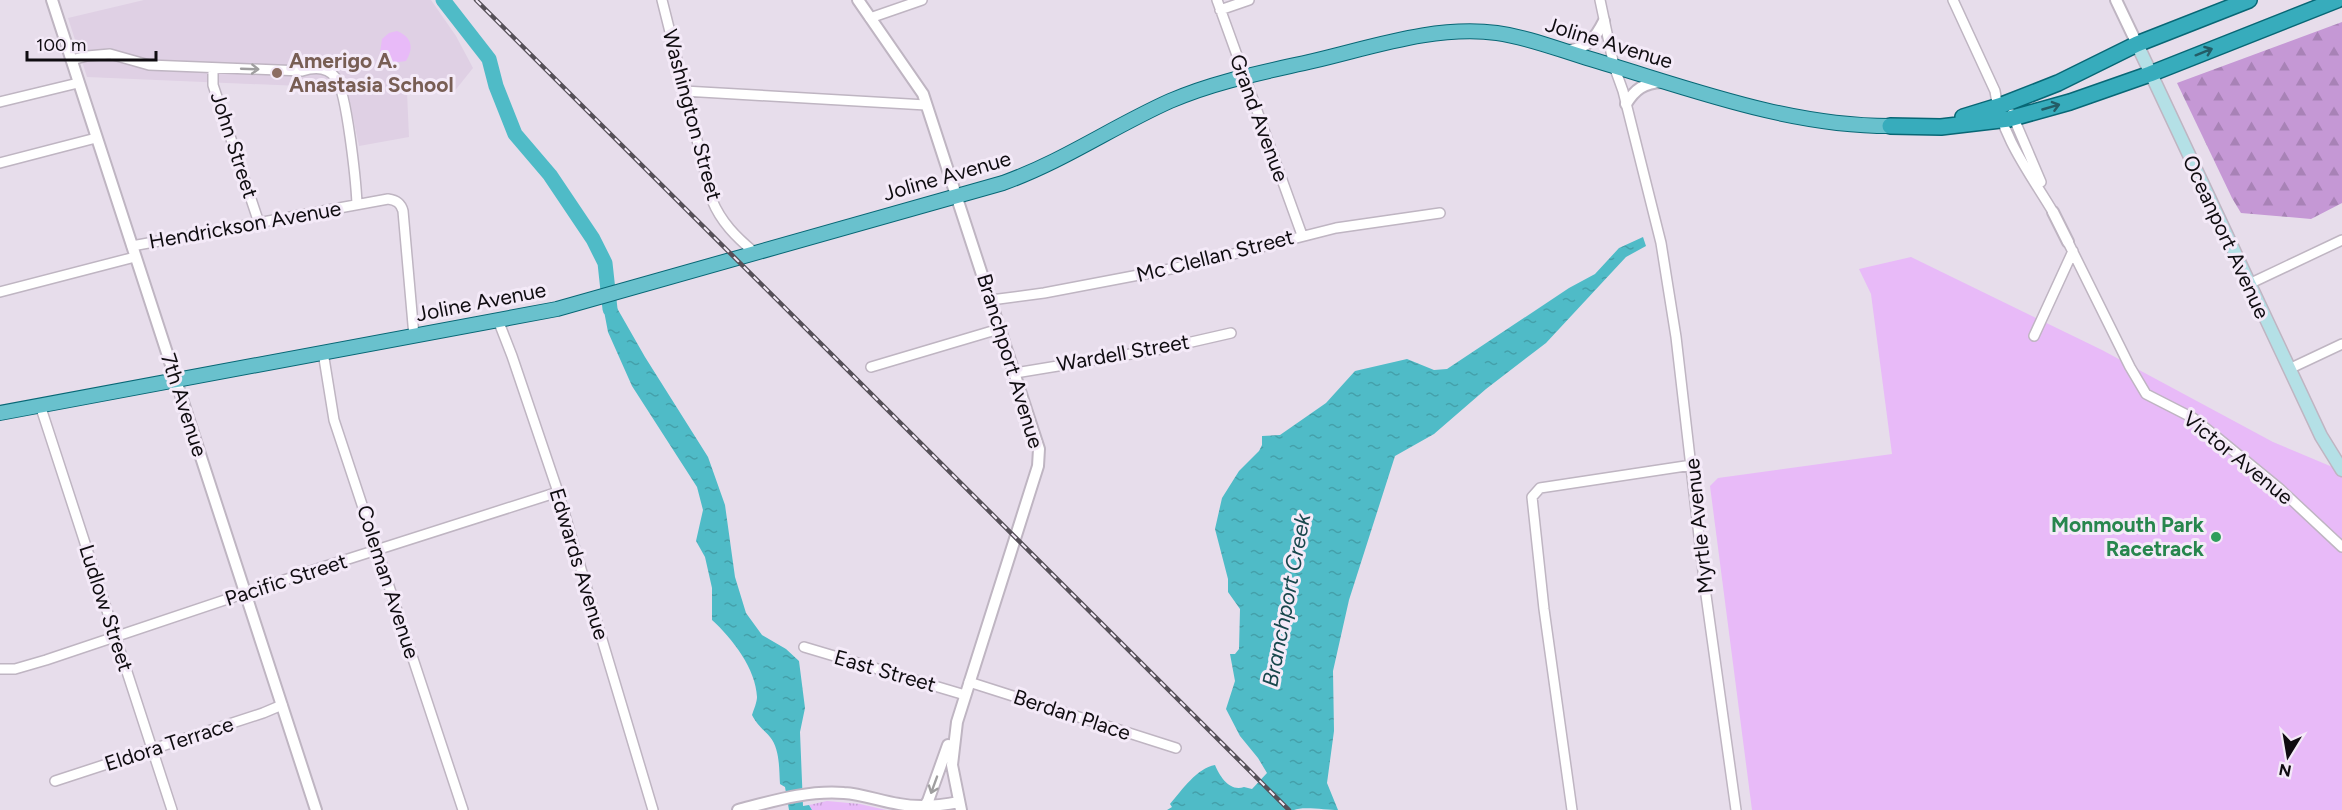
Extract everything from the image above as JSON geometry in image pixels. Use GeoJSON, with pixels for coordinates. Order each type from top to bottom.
{"type":"FeatureCollection","features":[{"type":"Feature","properties":{"kind":"highway"},"geometry":{"type":"LineString","coordinates":[[2003,108],[2137,44],[2249,0]]}},
{"type":"Feature","properties":{"kind":"highway"},"geometry":{"type":"LineString","coordinates":[[1890,126],[1933,123],[2003,108],[2070,102],[2150,74],[2337,0]]}},
{"type":"Feature","properties":{"kind":"main road","name":"Joline Avenue"},"geometry":{"type":"LineString","coordinates":[[0,413],[557,309],[958,196],[1035,172],[1170,101],[1210,86],[1442,32],[1495,33],[1516,37],[1666,82],[1806,120],[1848,125],[1890,126]]}},
{"type":"Feature","properties":{"kind":"main road","name":"Oceanport Avenue"},"geometry":{"type":"LineString","coordinates":[[2137,44],[2248,284],[2289,369],[2337,452],[2342,470]]}},
{"type":"Feature","properties":{"kind":"street","name":"7th Avenue"},"geometry":{"type":"LineString","coordinates":[[52,0],[316,810]]}},
{"type":"Feature","properties":{"kind":"street","name":"Washington Street"},"geometry":{"type":"LineString","coordinates":[[662,0],[718,214],[738,239],[754,252]]}},
{"type":"Feature","properties":{"kind":"street","name":"Branchport Avenue"},"geometry":{"type":"LineString","coordinates":[[858,0],[923,94],[958,196],[1040,456],[1022,520],[957,722],[952,765],[960,806]]}},
{"type":"Feature","properties":{"kind":"street"},"geometry":{"type":"LineString","coordinates":[[870,18],[922,0]]}},
{"type":"Feature","properties":{"kind":"street","name":"Grand Avenue"},"geometry":{"type":"LineString","coordinates":[[1217,0],[1302,235]]}},
{"type":"Feature","properties":{"kind":"street"},"geometry":{"type":"LineString","coordinates":[[1220,10],[1249,0]]}},
{"type":"Feature","properties":{"kind":"street","name":"Myrtle Avenue"},"geometry":{"type":"LineString","coordinates":[[1600,0],[1614,66],[1626,104],[1659,236],[1676,337],[1707,599],[1736,810]]}},
{"type":"Feature","properties":{"kind":"street","name":"Victor Avenue"},"geometry":{"type":"LineString","coordinates":[[1953,0],[2003,108],[2012,142],[2053,212],[2130,367],[2146,394],[2193,418],[2280,489],[2342,547]]}},
{"type":"Feature","properties":{"kind":"street","name":"Oceanport Avenue"},"geometry":{"type":"LineString","coordinates":[[2116,0],[2137,44]]}},
{"type":"Feature","properties":{"kind":"street"},"geometry":{"type":"LineString","coordinates":[[1565,52],[1591,42],[1604,21]]}},
{"type":"Feature","properties":{"kind":"street"},"geometry":{"type":"LineString","coordinates":[[71,60],[110,54],[149,65],[302,71],[315,68],[331,74],[339,84],[349,134],[357,204]]}},
{"type":"Feature","properties":{"kind":"street","name":"John Street"},"geometry":{"type":"LineString","coordinates":[[213,68],[213,85],[259,222]]}},
{"type":"Feature","properties":{"kind":"street"},"geometry":{"type":"LineString","coordinates":[[1626,104],[1631,94],[1640,87],[1646,84],[1666,82]]}},
{"type":"Feature","properties":{"kind":"street"},"geometry":{"type":"LineString","coordinates":[[0,102],[78,83]]}},
{"type":"Feature","properties":{"kind":"street"},"geometry":{"type":"LineString","coordinates":[[684,91],[926,105]]}},
{"type":"Feature","properties":{"kind":"street"},"geometry":{"type":"LineString","coordinates":[[0,163],[96,138]]}},
{"type":"Feature","properties":{"kind":"street","name":"Hendrickson Avenue"},"geometry":{"type":"LineString","coordinates":[[0,292],[134,252],[259,222],[388,199],[399,203],[402,208],[414,336]]}},
{"type":"Feature","properties":{"kind":"street","name":"Mc Clellan Street"},"geometry":{"type":"LineString","coordinates":[[991,300],[1044,293],[1186,266],[1302,235],[1347,226],[1440,213]]}},
{"type":"Feature","properties":{"kind":"street"},"geometry":{"type":"LineString","coordinates":[[2248,284],[2342,240]]}},
{"type":"Feature","properties":{"kind":"street"},"geometry":{"type":"LineString","coordinates":[[2034,336],[2071,246]]}},
{"type":"Feature","properties":{"kind":"street","name":"Edwards Avenue"},"geometry":{"type":"LineString","coordinates":[[498,320],[558,492],[653,810]]}},
{"type":"Feature","properties":{"kind":"street"},"geometry":{"type":"LineString","coordinates":[[871,367],[999,329]]}},
{"type":"Feature","properties":{"kind":"street","name":"Wardell Street"},"geometry":{"type":"LineString","coordinates":[[1015,373],[1161,348],[1231,333]]}},
{"type":"Feature","properties":{"kind":"street"},"geometry":{"type":"LineString","coordinates":[[2289,369],[2342,344]]}},
{"type":"Feature","properties":{"kind":"street","name":"Coleman Avenue"},"geometry":{"type":"LineString","coordinates":[[323,352],[334,420],[463,810]]}},
{"type":"Feature","properties":{"kind":"street","name":"Ludlow Street"},"geometry":{"type":"LineString","coordinates":[[40,405],[172,810]]}},
{"type":"Feature","properties":{"kind":"street"},"geometry":{"type":"LineString","coordinates":[[1572,810],[1545,613],[1532,496],[1540,488],[1692,465]]}},
{"type":"Feature","properties":{"kind":"street","name":"Pacific Street"},"geometry":{"type":"LineString","coordinates":[[0,669],[15,669],[558,492]]}},
{"type":"Feature","properties":{"kind":"street","name":"East Street"},"geometry":{"type":"LineString","coordinates":[[804,647],[965,695]]}},
{"type":"Feature","properties":{"kind":"street","name":"Berdan Place"},"geometry":{"type":"LineString","coordinates":[[969,682],[1176,748]]}},
{"type":"Feature","properties":{"kind":"street","name":"Eldora Terrace"},"geometry":{"type":"LineString","coordinates":[[55,781],[282,705]]}},
{"type":"Feature","properties":{"kind":"street"},"geometry":{"type":"LineString","coordinates":[[922,808],[928,801],[957,722]]}},
{"type":"Feature","properties":{"kind":"street"},"geometry":{"type":"LineString","coordinates":[[738,810],[806,794],[844,793],[922,808],[960,806]]}},
{"type":"Feature","properties":{"kind":"shaded area","name":"Amerigo A. Anastasia School"},"geometry":{"type":"Polygon","coordinates":[[[144,0],[431,0],[456,36],[473,68],[453,93],[407,92],[409,137],[359,146],[347,88],[87,77],[68,18],[144,0]]]}},
{"type":"Feature","properties":{"kind":"green space"},"geometry":{"type":"Polygon","coordinates":[[[2342,22],[2342,203],[2311,219],[2241,213],[2177,83],[2342,22]]]}},
{"type":"Feature","properties":{"kind":"green space"},"geometry":{"type":"Polygon","coordinates":[[[397,31],[409,40],[411,47],[409,56],[406,61],[384,64],[379,59],[382,39],[389,33],[397,31]]]}},
{"type":"Feature","properties":{"kind":"green space"},"geometry":{"type":"Polygon","coordinates":[[[1911,257],[2102,350],[2273,442],[2342,471],[2342,810],[1752,810],[1710,486],[1718,478],[1892,454],[1871,294],[1859,269],[1911,257]]]}},
{"type":"Feature","properties":{"kind":"green space"},"geometry":{"type":"Polygon","coordinates":[[[827,801],[860,804],[886,810],[812,810],[809,805],[827,801]]]}},
{"type":"Feature","properties":{"kind":"water","name":"Branchport Creek"},"geometry":{"type":"Polygon","coordinates":[[[1643,237],[1646,246],[1626,257],[1546,343],[1486,389],[1434,434],[1395,456],[1349,600],[1333,671],[1334,731],[1327,783],[1338,810],[1309,808],[1167,810],[1172,807],[1170,804],[1190,780],[1208,767],[1215,765],[1226,782],[1239,788],[1252,789],[1267,773],[1240,736],[1226,709],[1235,681],[1230,654],[1235,654],[1239,649],[1240,609],[1228,592],[1228,579],[1215,529],[1222,498],[1239,471],[1259,451],[1262,436],[1280,435],[1326,403],[1355,371],[1407,359],[1434,370],[1447,369],[1569,288],[1595,274],[1619,248],[1643,237]]]}},
{"type":"Feature","properties":{"kind":"water"},"geometry":{"type":"Polygon","coordinates":[[[617,308],[708,457],[725,505],[735,577],[746,613],[762,635],[786,649],[799,661],[805,708],[800,732],[803,806],[809,805],[812,810],[789,810],[785,787],[780,784],[776,747],[752,715],[757,697],[756,686],[748,665],[735,645],[712,620],[712,588],[705,557],[696,541],[703,510],[697,487],[632,386],[608,332],[604,311],[617,308]]]}},
{"type":"Feature","properties":{"kind":"waterway"},"geometry":{"type":"LineString","coordinates":[[443,0],[489,59],[496,86],[515,134],[550,175],[593,239],[605,263],[610,309]]}},
{"type":"Feature","properties":{"kind":"railway"},"geometry":{"type":"LineString","coordinates":[[476,0],[1289,810]]}},
{"type":"Feature","properties":{"kind":"place","name":"Amerigo A. Anastasia School"},"geometry":{"type":"Point","coordinates":[277,73]}},
{"type":"Feature","properties":{"kind":"place","name":"Monmouth Park Racetrack"},"geometry":{"type":"Point","coordinates":[2216,537]}}]}
